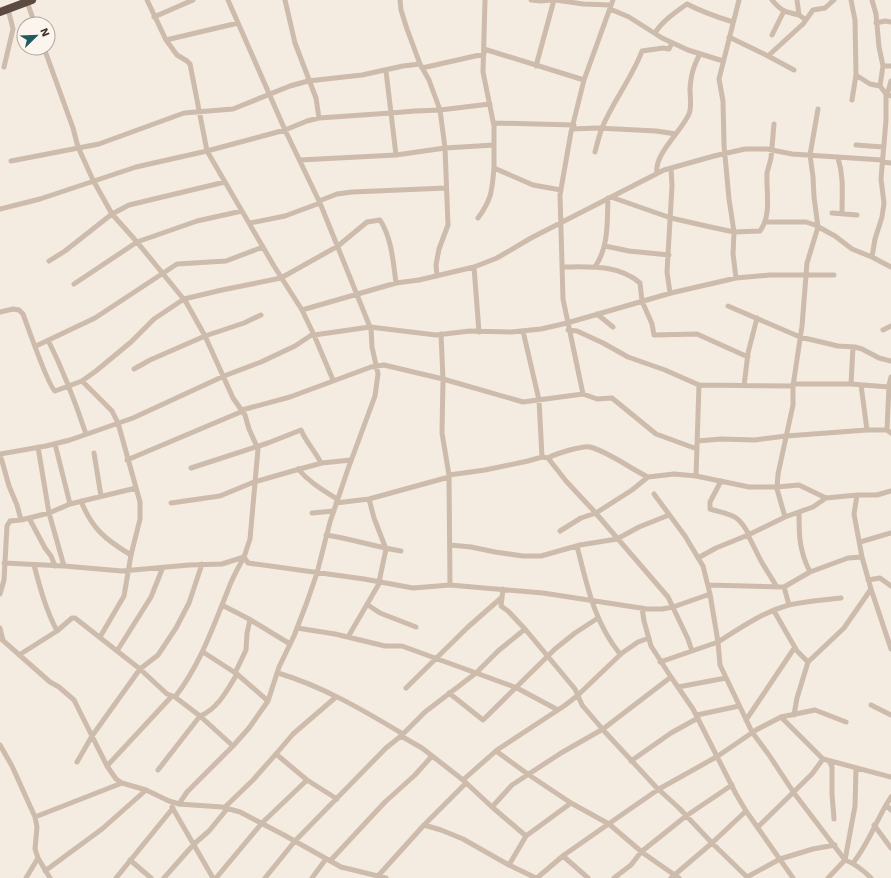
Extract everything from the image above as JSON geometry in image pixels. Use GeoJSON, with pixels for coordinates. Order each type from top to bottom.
{"type":"FeatureCollection","features":[{"type":"Feature","properties":{"kind":"highway"},"geometry":{"type":"LineString","coordinates":[[4,11],[29,1]]}},
{"type":"Feature","properties":{"kind":"street"},"geometry":{"type":"LineString","coordinates":[[147,0],[166,40],[177,55],[190,64],[207,151],[302,310],[332,380]]}},
{"type":"Feature","properties":{"kind":"street"},"geometry":{"type":"LineString","coordinates":[[154,17],[193,0]]}},
{"type":"Feature","properties":{"kind":"street"},"geometry":{"type":"LineString","coordinates":[[179,804],[187,792],[249,728],[268,701],[317,573],[326,535],[337,501],[375,396],[378,374],[372,347],[371,328],[356,295],[320,202],[285,130],[228,0]]}},
{"type":"Feature","properties":{"kind":"street"},"geometry":{"type":"LineString","coordinates":[[285,0],[308,81],[316,98],[319,118]]}},
{"type":"Feature","properties":{"kind":"street"},"geometry":{"type":"LineString","coordinates":[[400,0],[401,10],[407,29],[440,110],[445,148],[448,225],[439,249],[436,265],[437,276]]}},
{"type":"Feature","properties":{"kind":"street"},"geometry":{"type":"LineString","coordinates":[[478,218],[486,207],[491,195],[494,168],[494,123],[483,72],[485,0]]}},
{"type":"Feature","properties":{"kind":"street"},"geometry":{"type":"LineString","coordinates":[[531,0],[541,2],[554,0],[583,4],[611,5],[655,34],[672,43],[688,50],[723,61]]}},
{"type":"Feature","properties":{"kind":"street"},"geometry":{"type":"LineString","coordinates":[[536,66],[554,0]]}},
{"type":"Feature","properties":{"kind":"street"},"geometry":{"type":"LineString","coordinates":[[736,278],[733,254],[734,232],[725,154],[723,101],[719,79],[739,0]]}},
{"type":"Feature","properties":{"kind":"street"},"geometry":{"type":"LineString","coordinates":[[772,0],[780,9],[799,15],[806,20]]}},
{"type":"Feature","properties":{"kind":"street"},"geometry":{"type":"LineString","coordinates":[[797,0],[799,15]]}},
{"type":"Feature","properties":{"kind":"street"},"geometry":{"type":"LineString","coordinates":[[768,56],[806,20],[813,10],[825,8],[834,0]]}},
{"type":"Feature","properties":{"kind":"street"},"geometry":{"type":"LineString","coordinates":[[851,0],[855,20],[856,75],[852,100]]}},
{"type":"Feature","properties":{"kind":"street"},"geometry":{"type":"LineString","coordinates":[[872,0],[876,14],[879,47],[883,66],[880,86]]}},
{"type":"Feature","properties":{"kind":"street"},"geometry":{"type":"LineString","coordinates":[[29,1],[33,16]]}},
{"type":"Feature","properties":{"kind":"street"},"geometry":{"type":"LineString","coordinates":[[655,34],[658,28],[666,20],[688,2],[698,10],[733,22]]}},
{"type":"Feature","properties":{"kind":"street"},"geometry":{"type":"LineString","coordinates":[[583,394],[568,330],[563,299],[560,190],[584,80],[611,5]]}},
{"type":"Feature","properties":{"kind":"street"},"geometry":{"type":"LineString","coordinates":[[4,11],[13,29],[4,67]]}},
{"type":"Feature","properties":{"kind":"street"},"geometry":{"type":"LineString","coordinates":[[772,35],[784,11]]}},
{"type":"Feature","properties":{"kind":"street"},"geometry":{"type":"LineString","coordinates":[[876,23],[885,21],[891,22]]}},
{"type":"Feature","properties":{"kind":"street"},"geometry":{"type":"LineString","coordinates":[[166,40],[238,23]]}},
{"type":"Feature","properties":{"kind":"street"},"geometry":{"type":"LineString","coordinates":[[729,37],[794,70]]}},
{"type":"Feature","properties":{"kind":"street"},"geometry":{"type":"LineString","coordinates":[[595,152],[602,129],[636,67],[642,51],[663,48],[669,49],[672,43]]}},
{"type":"Feature","properties":{"kind":"street"},"geometry":{"type":"LineString","coordinates":[[11,161],[99,144],[175,116],[199,111],[233,109],[308,81],[362,75],[386,71],[403,66],[421,66],[484,52],[584,80]]}},
{"type":"Feature","properties":{"kind":"street"},"geometry":{"type":"LineString","coordinates":[[657,174],[660,155],[676,134],[690,111],[690,89],[693,67],[700,54]]}},
{"type":"Feature","properties":{"kind":"street"},"geometry":{"type":"LineString","coordinates":[[47,56],[73,128],[78,148],[93,180],[112,214],[138,242],[184,299],[205,336],[233,398],[242,411],[258,449],[250,539],[244,556],[228,588],[203,652],[186,682],[107,766]]}},
{"type":"Feature","properties":{"kind":"street"},"geometry":{"type":"LineString","coordinates":[[883,66],[891,66]]}},
{"type":"Feature","properties":{"kind":"street"},"geometry":{"type":"LineString","coordinates":[[386,71],[396,155]]}},
{"type":"Feature","properties":{"kind":"street"},"geometry":{"type":"LineString","coordinates":[[856,75],[870,84],[880,86],[888,95]]}},
{"type":"Feature","properties":{"kind":"street"},"geometry":{"type":"LineString","coordinates":[[872,257],[884,203],[880,179],[882,147],[888,122],[888,95],[891,81]]}},
{"type":"Feature","properties":{"kind":"street"},"geometry":{"type":"LineString","coordinates":[[0,209],[45,197],[136,167],[207,151],[285,130],[319,118],[440,110],[490,104]]}},
{"type":"Feature","properties":{"kind":"street"},"geometry":{"type":"LineString","coordinates":[[785,517],[777,487],[778,474],[793,405],[793,385],[800,337],[806,275],[818,227],[810,155],[818,110]]}},
{"type":"Feature","properties":{"kind":"street"},"geometry":{"type":"LineString","coordinates":[[494,123],[656,131],[676,134]]}},
{"type":"Feature","properties":{"kind":"street"},"geometry":{"type":"LineString","coordinates":[[610,198],[671,218],[734,232],[760,231],[765,222],[768,192],[766,186],[767,173],[772,150],[774,124]]}},
{"type":"Feature","properties":{"kind":"street"},"geometry":{"type":"LineString","coordinates":[[856,145],[882,147]]}},
{"type":"Feature","properties":{"kind":"street"},"geometry":{"type":"LineString","coordinates":[[300,160],[396,155],[445,148],[494,146]]}},
{"type":"Feature","properties":{"kind":"street"},"geometry":{"type":"LineString","coordinates":[[302,310],[396,283],[419,280],[474,267],[497,258],[531,238],[657,174],[671,168],[714,156],[745,149],[772,150],[891,163]]}},
{"type":"Feature","properties":{"kind":"street"},"geometry":{"type":"LineString","coordinates":[[838,158],[844,186],[842,191],[842,213]]}},
{"type":"Feature","properties":{"kind":"street"},"geometry":{"type":"LineString","coordinates":[[494,168],[533,186],[560,190]]}},
{"type":"Feature","properties":{"kind":"street"},"geometry":{"type":"LineString","coordinates":[[670,293],[667,272],[671,218],[671,168]]}},
{"type":"Feature","properties":{"kind":"street"},"geometry":{"type":"LineString","coordinates":[[49,261],[65,251],[112,214],[135,204],[225,182]]}},
{"type":"Feature","properties":{"kind":"street"},"geometry":{"type":"LineString","coordinates":[[250,224],[285,216],[337,194],[446,188]]}},
{"type":"Feature","properties":{"kind":"street"},"geometry":{"type":"LineString","coordinates":[[594,267],[601,258],[605,246],[610,198]]}},
{"type":"Feature","properties":{"kind":"street"},"geometry":{"type":"LineString","coordinates":[[74,284],[138,242],[197,221],[242,211]]}},
{"type":"Feature","properties":{"kind":"street"},"geometry":{"type":"LineString","coordinates":[[832,212],[857,215]]}},
{"type":"Feature","properties":{"kind":"street"},"geometry":{"type":"LineString","coordinates":[[0,312],[13,309],[19,310],[23,314],[52,390],[55,392],[82,381],[96,371],[130,342],[154,318],[184,299],[282,278],[338,246],[367,222],[380,220],[387,232],[392,250],[396,283]]}},
{"type":"Feature","properties":{"kind":"street"},"geometry":{"type":"LineString","coordinates":[[765,222],[806,222],[835,236],[852,249],[891,267]]}},
{"type":"Feature","properties":{"kind":"street"},"geometry":{"type":"LineString","coordinates":[[605,246],[629,251],[669,255]]}},
{"type":"Feature","properties":{"kind":"street"},"geometry":{"type":"LineString","coordinates":[[36,346],[95,318],[164,274],[177,264],[226,261],[263,247]]}},
{"type":"Feature","properties":{"kind":"street"},"geometry":{"type":"LineString","coordinates":[[474,267],[480,332]]}},
{"type":"Feature","properties":{"kind":"street"},"geometry":{"type":"LineString","coordinates":[[562,267],[594,267],[612,269],[633,276],[640,283],[642,301],[652,324],[654,335],[697,334],[748,357]]}},
{"type":"Feature","properties":{"kind":"street"},"geometry":{"type":"LineString","coordinates":[[20,520],[17,505],[9,486],[0,454],[55,444],[133,418],[224,376],[261,362],[295,346],[313,334],[371,328],[441,334],[470,331],[511,332],[541,329],[567,323],[670,293],[736,278],[770,275],[834,276]]}},
{"type":"Feature","properties":{"kind":"street"},"geometry":{"type":"LineString","coordinates":[[728,306],[800,337],[838,346],[862,349],[879,358],[891,361]]}},
{"type":"Feature","properties":{"kind":"street"},"geometry":{"type":"LineString","coordinates":[[597,314],[613,327]]}},
{"type":"Feature","properties":{"kind":"street"},"geometry":{"type":"LineString","coordinates":[[134,369],[150,360],[205,336],[244,323],[261,315]]}},
{"type":"Feature","properties":{"kind":"street"},"geometry":{"type":"LineString","coordinates":[[744,386],[748,357],[757,318]]}},
{"type":"Feature","properties":{"kind":"street"},"geometry":{"type":"LineString","coordinates":[[883,330],[891,326]]}},
{"type":"Feature","properties":{"kind":"street"},"geometry":{"type":"LineString","coordinates":[[568,330],[577,331],[628,357],[665,370],[699,385],[744,386],[851,384],[889,387]]}},
{"type":"Feature","properties":{"kind":"street"},"geometry":{"type":"LineString","coordinates":[[523,331],[539,400],[545,457],[596,513],[668,597],[688,639],[692,652]]}},
{"type":"Feature","properties":{"kind":"street"},"geometry":{"type":"LineString","coordinates":[[441,334],[443,379],[442,433],[449,476],[450,585]]}},
{"type":"Feature","properties":{"kind":"street"},"geometry":{"type":"LineString","coordinates":[[48,340],[69,386],[86,434]]}},
{"type":"Feature","properties":{"kind":"street"},"geometry":{"type":"LineString","coordinates":[[851,384],[852,347]]}},
{"type":"Feature","properties":{"kind":"street"},"geometry":{"type":"LineString","coordinates":[[127,460],[242,411],[290,397],[332,380],[384,365],[443,379],[523,402],[583,394],[596,399],[612,398],[656,434],[697,449]]}},
{"type":"Feature","properties":{"kind":"street"},"geometry":{"type":"LineString","coordinates":[[698,442],[721,439],[755,440],[786,436],[867,430],[889,432],[889,387],[891,377]]}},
{"type":"Feature","properties":{"kind":"street"},"geometry":{"type":"LineString","coordinates":[[82,381],[112,412],[118,423],[127,460],[140,502],[140,519],[131,555],[124,596],[100,637]]}},
{"type":"Feature","properties":{"kind":"street"},"geometry":{"type":"LineString","coordinates":[[696,476],[699,385]]}},
{"type":"Feature","properties":{"kind":"street"},"geometry":{"type":"LineString","coordinates":[[861,385],[867,430]]}},
{"type":"Feature","properties":{"kind":"street"},"geometry":{"type":"LineString","coordinates":[[191,468],[257,447],[301,430],[305,440],[317,454],[320,463]]}},
{"type":"Feature","properties":{"kind":"street"},"geometry":{"type":"LineString","coordinates":[[55,444],[70,504]]}},
{"type":"Feature","properties":{"kind":"street"},"geometry":{"type":"LineString","coordinates":[[298,469],[306,478],[337,501],[369,499],[449,476],[528,461],[588,446],[614,458],[648,477]]}},
{"type":"Feature","properties":{"kind":"street"},"geometry":{"type":"LineString","coordinates":[[38,447],[49,513],[64,566]]}},
{"type":"Feature","properties":{"kind":"street"},"geometry":{"type":"LineString","coordinates":[[94,453],[101,496]]}},
{"type":"Feature","properties":{"kind":"street"},"geometry":{"type":"LineString","coordinates":[[171,503],[220,496],[254,482],[298,469],[320,463],[351,460]]}},
{"type":"Feature","properties":{"kind":"street"},"geometry":{"type":"LineString","coordinates":[[560,531],[581,518],[596,513],[632,490],[648,477],[674,474],[696,476],[749,487],[799,485],[826,498]]}},
{"type":"Feature","properties":{"kind":"street"},"geometry":{"type":"LineString","coordinates":[[721,480],[710,502],[710,510],[729,514],[737,519],[746,528],[761,561],[777,587]]}},
{"type":"Feature","properties":{"kind":"street"},"geometry":{"type":"LineString","coordinates":[[0,594],[4,580],[8,523],[10,521],[49,513],[70,504],[136,488]]}},
{"type":"Feature","properties":{"kind":"street"},"geometry":{"type":"LineString","coordinates":[[698,558],[716,548],[748,535],[785,517],[813,507],[826,498],[877,495],[891,491]]}},
{"type":"Feature","properties":{"kind":"street"},"geometry":{"type":"LineString","coordinates":[[654,494],[685,536],[703,566],[710,594],[718,642],[720,665],[752,732],[770,754],[794,793],[845,860],[852,862],[861,868],[871,878]]}},
{"type":"Feature","properties":{"kind":"street"},"geometry":{"type":"LineString","coordinates":[[857,495],[854,514],[862,557],[871,590],[891,649]]}},
{"type":"Feature","properties":{"kind":"street"},"geometry":{"type":"LineString","coordinates":[[348,637],[380,582],[386,548],[374,518],[369,499]]}},
{"type":"Feature","properties":{"kind":"street"},"geometry":{"type":"LineString","coordinates":[[81,501],[86,513],[99,532],[114,545],[131,555]]}},
{"type":"Feature","properties":{"kind":"street"},"geometry":{"type":"LineString","coordinates":[[312,513],[334,511]]}},
{"type":"Feature","properties":{"kind":"street"},"geometry":{"type":"LineString","coordinates":[[799,512],[800,544],[803,558],[810,572]]}},
{"type":"Feature","properties":{"kind":"street"},"geometry":{"type":"LineString","coordinates":[[450,545],[472,547],[523,556],[541,556],[577,546],[618,539],[639,527],[669,514]]}},
{"type":"Feature","properties":{"kind":"street"},"geometry":{"type":"LineString","coordinates":[[29,518],[44,548],[51,556],[55,566]]}},
{"type":"Feature","properties":{"kind":"street"},"geometry":{"type":"LineString","coordinates":[[860,542],[891,533]]}},
{"type":"Feature","properties":{"kind":"street"},"geometry":{"type":"LineString","coordinates":[[326,535],[346,538],[401,551]]}},
{"type":"Feature","properties":{"kind":"street"},"geometry":{"type":"LineString","coordinates":[[577,546],[591,600],[598,618],[605,633],[620,654]]}},
{"type":"Feature","properties":{"kind":"street"},"geometry":{"type":"LineString","coordinates":[[4,563],[128,571],[202,564],[222,564],[244,556]]}},
{"type":"Feature","properties":{"kind":"street"},"geometry":{"type":"LineString","coordinates":[[244,556],[248,563],[413,588],[450,585],[502,589],[543,593],[642,608],[662,609],[674,607],[710,594]]}},
{"type":"Feature","properties":{"kind":"street"},"geometry":{"type":"LineString","coordinates":[[708,585],[784,587],[810,572],[848,558],[862,557]]}},
{"type":"Feature","properties":{"kind":"street"},"geometry":{"type":"LineString","coordinates":[[77,762],[92,736],[140,669],[158,655],[176,628],[189,603],[202,564]]}},
{"type":"Feature","properties":{"kind":"street"},"geometry":{"type":"LineString","coordinates":[[34,565],[49,615],[57,631]]}},
{"type":"Feature","properties":{"kind":"street"},"geometry":{"type":"LineString","coordinates":[[117,651],[151,597],[163,567]]}},
{"type":"Feature","properties":{"kind":"street"},"geometry":{"type":"LineString","coordinates":[[868,580],[880,578],[891,586]]}},
{"type":"Feature","properties":{"kind":"street"},"geometry":{"type":"LineString","coordinates":[[784,587],[789,605]]}},
{"type":"Feature","properties":{"kind":"street"},"geometry":{"type":"LineString","coordinates":[[502,589],[501,606],[508,611],[525,629],[575,690],[582,705],[603,730],[631,761],[712,843],[748,877],[780,859],[813,849],[835,845]]}},
{"type":"Feature","properties":{"kind":"street"},"geometry":{"type":"LineString","coordinates":[[794,715],[796,698],[808,662],[844,628],[871,590]]}},
{"type":"Feature","properties":{"kind":"street"},"geometry":{"type":"LineString","coordinates":[[406,688],[435,658],[501,598]]}},
{"type":"Feature","properties":{"kind":"street"},"geometry":{"type":"LineString","coordinates":[[660,662],[718,642],[746,624],[789,605],[842,598]]}},
{"type":"Feature","properties":{"kind":"street"},"geometry":{"type":"LineString","coordinates":[[222,605],[290,644]]}},
{"type":"Feature","properties":{"kind":"street"},"geometry":{"type":"LineString","coordinates":[[368,605],[380,613],[416,627]]}},
{"type":"Feature","properties":{"kind":"street"},"geometry":{"type":"LineString","coordinates":[[642,608],[644,622],[651,646],[660,662],[697,716],[746,811],[793,878]]}},
{"type":"Feature","properties":{"kind":"street"},"geometry":{"type":"LineString","coordinates":[[774,611],[795,647],[808,662]]}},
{"type":"Feature","properties":{"kind":"street"},"geometry":{"type":"LineString","coordinates":[[19,655],[57,631],[72,618],[75,618],[140,669],[167,694],[173,696],[200,716],[233,746]]}},
{"type":"Feature","properties":{"kind":"street"},"geometry":{"type":"LineString","coordinates":[[449,694],[483,720],[555,649],[598,618]]}},
{"type":"Feature","properties":{"kind":"street"},"geometry":{"type":"LineString","coordinates":[[158,770],[200,716],[215,706],[226,693],[246,650],[247,633],[250,620]]}},
{"type":"Feature","properties":{"kind":"street"},"geometry":{"type":"LineString","coordinates":[[0,628],[2,639],[19,655],[74,700],[107,766],[116,779],[122,783],[146,790],[179,804],[205,805],[240,812],[341,867],[386,878]]}},
{"type":"Feature","properties":{"kind":"street"},"geometry":{"type":"LineString","coordinates":[[297,628],[348,637],[385,646],[402,646],[517,688],[558,710]]}},
{"type":"Feature","properties":{"kind":"street"},"geometry":{"type":"LineString","coordinates":[[266,878],[295,841],[386,748],[402,735],[425,712],[476,673],[498,651],[525,629]]}},
{"type":"Feature","properties":{"kind":"street"},"geometry":{"type":"LineString","coordinates":[[378,876],[465,781],[496,750],[558,710],[577,696],[620,654],[638,642],[649,638]]}},
{"type":"Feature","properties":{"kind":"street"},"geometry":{"type":"LineString","coordinates":[[746,720],[795,647]]}},
{"type":"Feature","properties":{"kind":"street"},"geometry":{"type":"LineString","coordinates":[[203,652],[236,673],[268,701]]}},
{"type":"Feature","properties":{"kind":"street"},"geometry":{"type":"LineString","coordinates":[[278,673],[292,677],[354,705],[422,748],[465,781],[492,807],[526,836]]}},
{"type":"Feature","properties":{"kind":"street"},"geometry":{"type":"LineString","coordinates":[[492,807],[512,785],[562,753],[603,730],[671,677]]}},
{"type":"Feature","properties":{"kind":"street"},"geometry":{"type":"LineString","coordinates":[[678,687],[726,678]]}},
{"type":"Feature","properties":{"kind":"street"},"geometry":{"type":"LineString","coordinates":[[164,878],[194,844],[209,831],[225,808],[253,780],[293,734],[336,697]]}},
{"type":"Feature","properties":{"kind":"street"},"geometry":{"type":"LineString","coordinates":[[871,705],[891,716]]}},
{"type":"Feature","properties":{"kind":"street"},"geometry":{"type":"LineString","coordinates":[[631,761],[697,716],[739,706]]}},
{"type":"Feature","properties":{"kind":"street"},"geometry":{"type":"LineString","coordinates":[[424,825],[463,839],[509,865],[537,878],[563,856],[659,789],[718,756],[752,732],[781,717],[815,710],[846,722]]}},
{"type":"Feature","properties":{"kind":"street"},"geometry":{"type":"LineString","coordinates":[[781,717],[823,759],[891,777]]}},
{"type":"Feature","properties":{"kind":"street"},"geometry":{"type":"LineString","coordinates":[[0,746],[12,766],[35,817],[37,827],[35,849],[38,858],[50,878]]}},
{"type":"Feature","properties":{"kind":"street"},"geometry":{"type":"LineString","coordinates":[[496,750],[529,775],[609,824],[641,852],[675,877],[746,811]]}},
{"type":"Feature","properties":{"kind":"street"},"geometry":{"type":"LineString","coordinates":[[276,754],[307,780],[337,799]]}},
{"type":"Feature","properties":{"kind":"street"},"geometry":{"type":"LineString","coordinates":[[312,878],[385,802],[415,775],[432,756]]}},
{"type":"Feature","properties":{"kind":"street"},"geometry":{"type":"LineString","coordinates":[[758,827],[794,793],[812,774],[823,759]]}},
{"type":"Feature","properties":{"kind":"street"},"geometry":{"type":"LineString","coordinates":[[829,761],[832,767],[834,819]]}},
{"type":"Feature","properties":{"kind":"street"},"geometry":{"type":"LineString","coordinates":[[828,878],[845,860],[855,806],[856,768]]}},
{"type":"Feature","properties":{"kind":"street"},"geometry":{"type":"LineString","coordinates":[[169,801],[214,878],[262,824],[307,780]]}},
{"type":"Feature","properties":{"kind":"street"},"geometry":{"type":"LineString","coordinates":[[35,817],[122,783]]}},
{"type":"Feature","properties":{"kind":"street"},"geometry":{"type":"LineString","coordinates":[[614,878],[631,865],[641,852],[686,816],[732,785]]}},
{"type":"Feature","properties":{"kind":"street"},"geometry":{"type":"LineString","coordinates":[[45,871],[102,829],[146,790]]}},
{"type":"Feature","properties":{"kind":"street"},"geometry":{"type":"LineString","coordinates":[[852,862],[864,847],[874,825],[891,797]]}},
{"type":"Feature","properties":{"kind":"street"},"geometry":{"type":"LineString","coordinates":[[509,865],[526,836],[571,802]]}},
{"type":"Feature","properties":{"kind":"street"},"geometry":{"type":"LineString","coordinates":[[886,805],[891,810]]}},
{"type":"Feature","properties":{"kind":"street"},"geometry":{"type":"LineString","coordinates":[[116,878],[173,808]]}},
{"type":"Feature","properties":{"kind":"street"},"geometry":{"type":"LineString","coordinates":[[874,825],[891,848]]}},
{"type":"Feature","properties":{"kind":"street"},"geometry":{"type":"LineString","coordinates":[[563,856],[588,878]]}},
{"type":"Feature","properties":{"kind":"street"},"geometry":{"type":"LineString","coordinates":[[26,878],[38,858]]}},
{"type":"Feature","properties":{"kind":"street"},"geometry":{"type":"LineString","coordinates":[[130,860],[151,878]]}}]}
